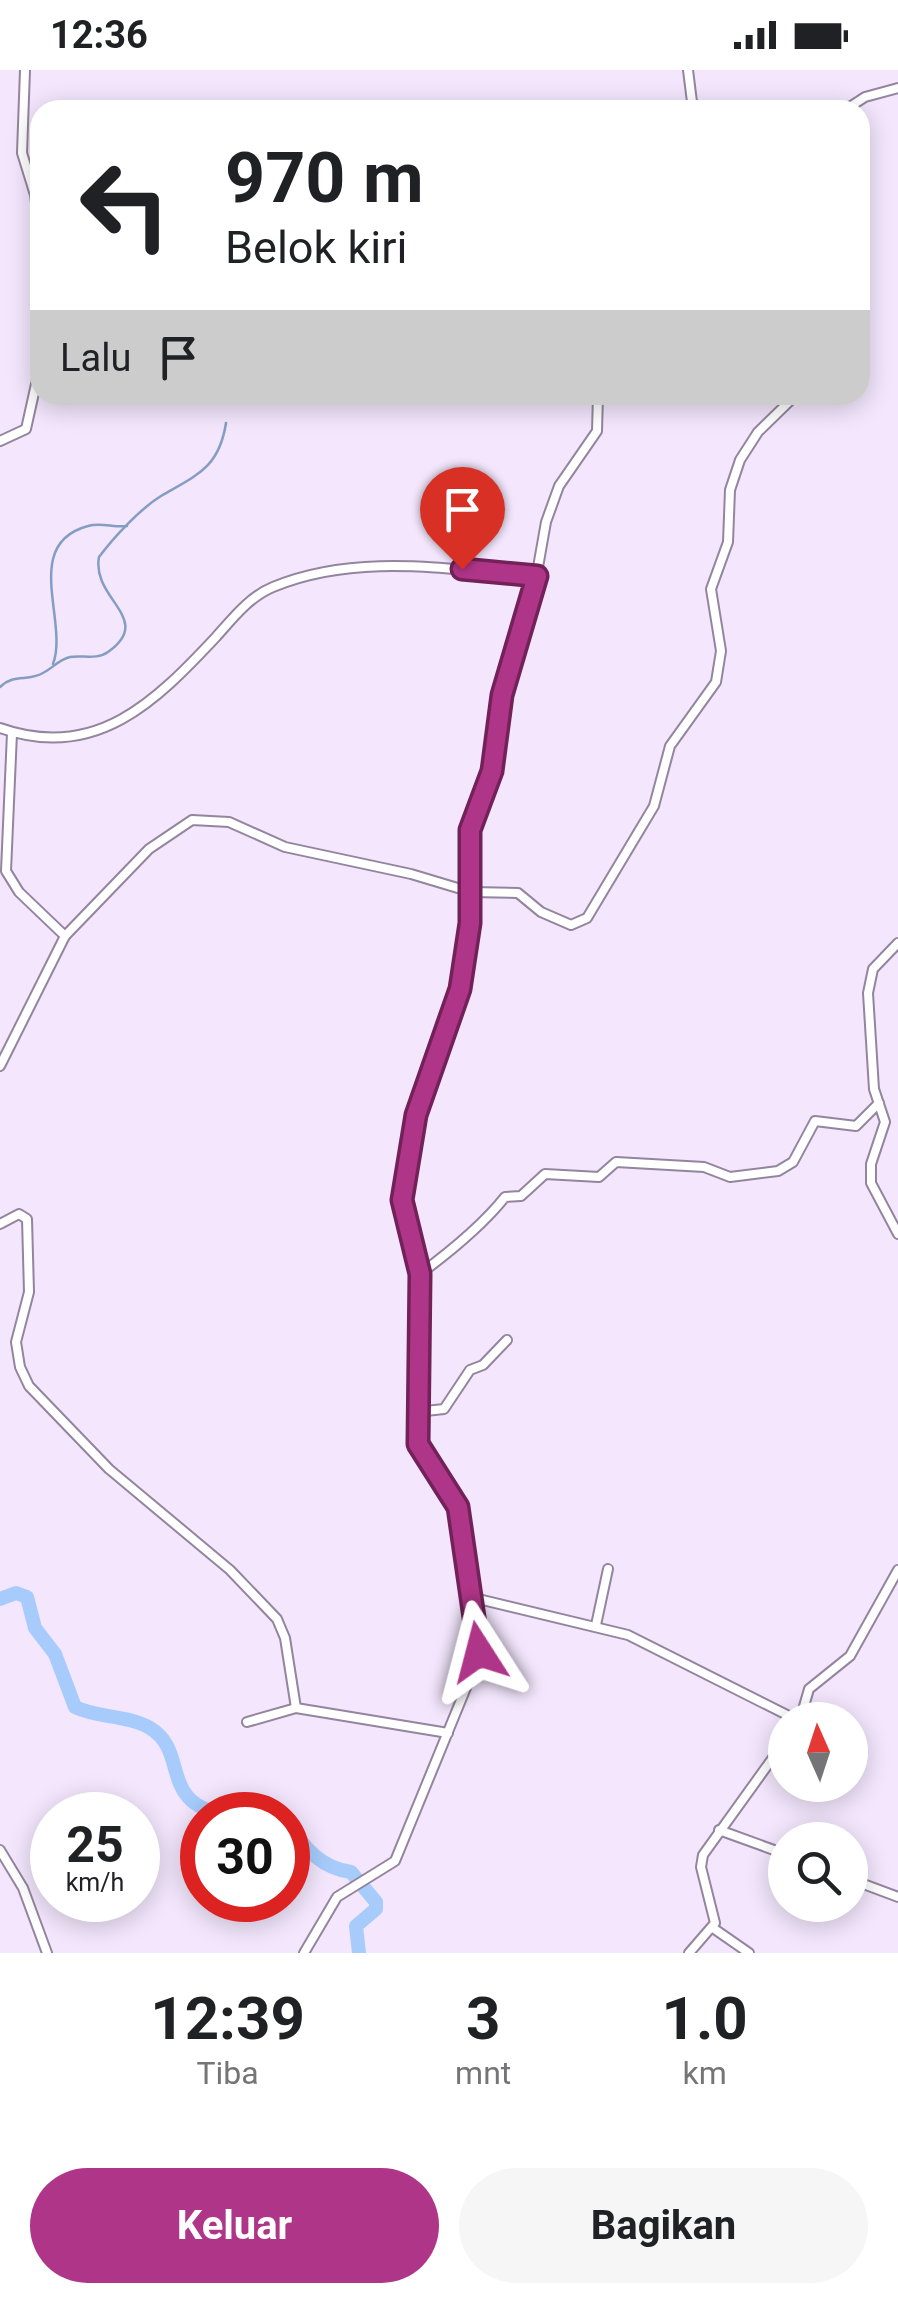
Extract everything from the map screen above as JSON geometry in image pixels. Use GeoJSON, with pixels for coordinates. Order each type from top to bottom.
{"type":"FeatureCollection","features":[{"type":"Feature","properties":{"kind":"street"},"geometry":{"type":"LineString","coordinates":[[25,70],[22,153],[30,177]]}},
{"type":"Feature","properties":{"kind":"street"},"geometry":{"type":"LineString","coordinates":[[688,70],[692,100]]}},
{"type":"Feature","properties":{"kind":"street"},"geometry":{"type":"LineString","coordinates":[[860,100],[898,88]]}},
{"type":"Feature","properties":{"kind":"street"},"geometry":{"type":"LineString","coordinates":[[0,441],[26,429],[31,405]]}},
{"type":"Feature","properties":{"kind":"street"},"geometry":{"type":"LineString","coordinates":[[304,1953],[333,1902],[354,1885],[390,1868],[399,1854],[479,1652],[458,1507],[421,1454],[416,1412],[420,1274],[402,1200],[416,1115],[457,1003],[471,892],[470,830],[492,771],[502,695],[537,576],[552,502],[597,431],[598,405]]}},
{"type":"Feature","properties":{"kind":"street"},"geometry":{"type":"LineString","coordinates":[[0,1066],[65,936],[166,834],[192,820],[228,822],[285,848],[424,877],[471,892],[518,893],[541,912],[571,925],[587,918],[654,806],[670,746],[716,682],[721,651],[710,602],[715,572],[728,542],[730,490],[740,460],[758,432],[786,405]]}},
{"type":"Feature","properties":{"kind":"street"},"geometry":{"type":"LineString","coordinates":[[0,728],[70,736],[136,713],[163,692],[257,595],[295,580],[408,564],[537,576]]}},
{"type":"Feature","properties":{"kind":"street"},"geometry":{"type":"LineString","coordinates":[[12,732],[6,872],[19,892],[65,936]]}},
{"type":"Feature","properties":{"kind":"street"},"geometry":{"type":"LineString","coordinates":[[898,942],[886,951],[870,978],[874,1089],[885,1122],[871,1164],[871,1183],[898,1234]]}},
{"type":"Feature","properties":{"kind":"street"},"geometry":{"type":"LineString","coordinates":[[420,1274],[458,1244],[478,1222],[493,1214],[505,1197],[521,1196],[546,1174],[599,1177],[616,1162],[704,1168],[730,1177],[778,1172],[793,1162],[815,1121],[856,1126],[880,1104]]}},
{"type":"Feature","properties":{"kind":"street"},"geometry":{"type":"LineString","coordinates":[[0,1224],[19,1214],[27,1219],[30,1292],[16,1342],[20,1367],[30,1386],[46,1409],[230,1570],[277,1619],[286,1638],[296,1708]]}},
{"type":"Feature","properties":{"kind":"street"},"geometry":{"type":"LineString","coordinates":[[416,1412],[444,1409],[470,1370],[483,1364],[507,1340]]}},
{"type":"Feature","properties":{"kind":"street"},"geometry":{"type":"LineString","coordinates":[[596,1625],[608,1569]]}},
{"type":"Feature","properties":{"kind":"street"},"geometry":{"type":"LineString","coordinates":[[805,1702],[809,1690],[850,1656],[898,1570]]}},
{"type":"Feature","properties":{"kind":"street"},"geometry":{"type":"LineString","coordinates":[[470,1597],[596,1625],[663,1651],[768,1705]]}},
{"type":"Feature","properties":{"kind":"street"},"geometry":{"type":"LineString","coordinates":[[246,1722],[296,1708],[448,1732]]}},
{"type":"Feature","properties":{"kind":"street"},"geometry":{"type":"LineString","coordinates":[[689,1953],[714,1928],[715,1914],[701,1861],[768,1764]]}},
{"type":"Feature","properties":{"kind":"street"},"geometry":{"type":"LineString","coordinates":[[719,1830],[768,1848]]}},
{"type":"Feature","properties":{"kind":"street"},"geometry":{"type":"LineString","coordinates":[[0,1850],[23,1888],[47,1953]]}},
{"type":"Feature","properties":{"kind":"street"},"geometry":{"type":"LineString","coordinates":[[868,1886],[898,1897]]}},
{"type":"Feature","properties":{"kind":"street"},"geometry":{"type":"LineString","coordinates":[[714,1928],[749,1953]]}},
{"type":"Feature","properties":{"kind":"street"},"geometry":{"type":"LineString","coordinates":[[312,1944],[324,1953]]}},
{"type":"Feature","properties":{"kind":"waterway"},"geometry":{"type":"LineString","coordinates":[[0,687],[11,680],[37,676],[70,657],[104,654],[121,640],[124,619],[104,585],[99,557],[145,508],[212,460],[226,423]]}},
{"type":"Feature","properties":{"kind":"waterway"},"geometry":{"type":"LineString","coordinates":[[53,664],[56,627],[51,586],[57,549],[68,535],[88,526],[127,526]]}},
{"type":"Feature","properties":{"kind":"waterway"},"geometry":{"type":"LineString","coordinates":[[0,1599],[16,1593],[27,1597],[35,1628],[55,1654],[75,1707],[133,1721],[162,1738],[184,1792]]}},
{"type":"Feature","properties":{"kind":"waterway"},"geometry":{"type":"LineString","coordinates":[[310,1851],[330,1866],[351,1872],[376,1902],[376,1909],[356,1926],[359,1953]]}},
{"type":"Feature","properties":{"kind":"route"},"geometry":{"type":"LineString","coordinates":[[462,569],[537,576],[528,618],[502,695],[492,771],[470,830],[470,923],[460,989],[452,1022],[416,1115],[402,1200],[420,1274],[418,1444],[426,1463],[458,1507],[479,1652]]}}]}
